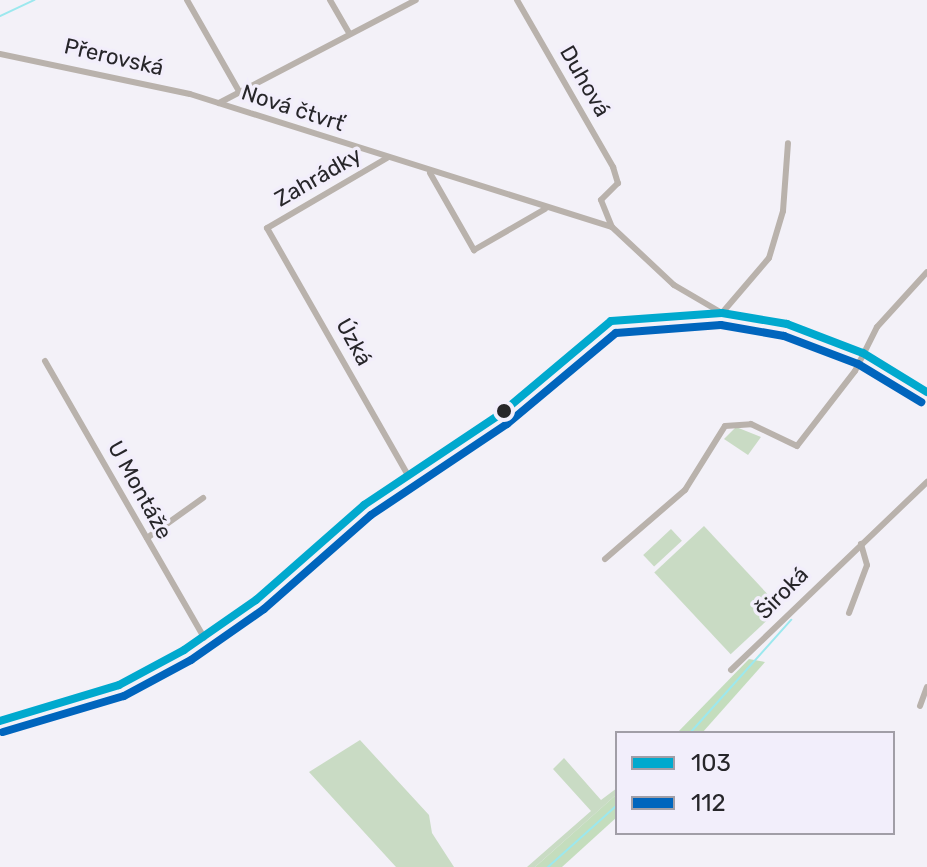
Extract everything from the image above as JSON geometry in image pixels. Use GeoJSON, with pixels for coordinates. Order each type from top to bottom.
{"type":"FeatureCollection","features":[{"type":"Feature","properties":{"kind":"street"},"geometry":{"type":"LineString","coordinates":[[187,0],[239,91]]}},
{"type":"Feature","properties":{"kind":"street"},"geometry":{"type":"LineString","coordinates":[[330,0],[350,34]]}},
{"type":"Feature","properties":{"kind":"street","name":"Nová čtvrť"},"geometry":{"type":"LineString","coordinates":[[219,103],[416,0]]}},
{"type":"Feature","properties":{"kind":"street","name":"Duhová"},"geometry":{"type":"LineString","coordinates":[[517,0],[618,183],[601,200],[612,227]]}},
{"type":"Feature","properties":{"kind":"street","name":"Přerovská"},"geometry":{"type":"LineString","coordinates":[[0,54],[139,80],[219,103]]}},
{"type":"Feature","properties":{"kind":"street","name":"Nová čtvrť"},"geometry":{"type":"LineString","coordinates":[[219,103],[430,173],[612,227],[674,285],[722,313]]}},
{"type":"Feature","properties":{"kind":"street"},"geometry":{"type":"LineString","coordinates":[[722,313],[769,258],[783,211],[788,143]]}},
{"type":"Feature","properties":{"kind":"street","name":"Zahrádky"},"geometry":{"type":"LineString","coordinates":[[267,228],[387,158]]}},
{"type":"Feature","properties":{"kind":"street"},"geometry":{"type":"LineString","coordinates":[[430,173],[474,250],[545,209]]}},
{"type":"Feature","properties":{"kind":"street","name":"Úzká"},"geometry":{"type":"LineString","coordinates":[[267,228],[408,475]]}},
{"type":"Feature","properties":{"kind":"street"},"geometry":{"type":"LineString","coordinates":[[605,559],[685,490],[725,426],[751,424],[797,446],[863,353],[877,327],[927,272]]}},
{"type":"Feature","properties":{"kind":"street"},"geometry":{"type":"LineString","coordinates":[[0,721],[119,685],[204,637],[408,475],[499,415],[611,321],[722,313],[787,324],[863,353],[927,392]]}},
{"type":"Feature","properties":{"kind":"street","name":"U Montáže"},"geometry":{"type":"LineString","coordinates":[[45,361],[204,637]]}},
{"type":"Feature","properties":{"kind":"street","name":"Široká"},"geometry":{"type":"LineString","coordinates":[[731,670],[927,482]]}},
{"type":"Feature","properties":{"kind":"street"},"geometry":{"type":"LineString","coordinates":[[147,538],[203,498]]}},
{"type":"Feature","properties":{"kind":"street"},"geometry":{"type":"LineString","coordinates":[[849,613],[867,565],[861,544]]}},
{"type":"Feature","properties":{"kind":"street"},"geometry":{"type":"LineString","coordinates":[[920,706],[927,687]]}},
{"type":"Feature","properties":{"kind":"green space"},"geometry":{"type":"Polygon","coordinates":[[[736,427],[761,437],[748,455],[724,439],[736,427]]]}},
{"type":"Feature","properties":{"kind":"green space"},"geometry":{"type":"Polygon","coordinates":[[[704,526],[780,608],[731,654],[654,572],[704,526]]]}},
{"type":"Feature","properties":{"kind":"green space"},"geometry":{"type":"Polygon","coordinates":[[[671,529],[682,541],[654,567],[643,555],[671,529]]]}},
{"type":"Feature","properties":{"kind":"green space"},"geometry":{"type":"Polygon","coordinates":[[[749,659],[765,662],[704,731],[679,731],[749,659]]]}},
{"type":"Feature","properties":{"kind":"green space"},"geometry":{"type":"Polygon","coordinates":[[[360,740],[429,815],[432,833],[454,867],[396,867],[309,772],[360,740]]]}},
{"type":"Feature","properties":{"kind":"green space"},"geometry":{"type":"Polygon","coordinates":[[[564,758],[601,800],[615,790],[615,796],[535,867],[527,867],[591,811],[553,769],[564,758]]]}},
{"type":"Feature","properties":{"kind":"green space"},"geometry":{"type":"Polygon","coordinates":[[[615,796],[615,819],[562,867],[535,867],[615,796]]]}},
{"type":"Feature","properties":{"kind":"waterway"},"geometry":{"type":"LineString","coordinates":[[0,16],[35,0]]}},
{"type":"Feature","properties":{"kind":"waterway"},"geometry":{"type":"LineString","coordinates":[[692,731],[791,620]]}},
{"type":"Feature","properties":{"kind":"waterway"},"geometry":{"type":"LineString","coordinates":[[548,867],[615,807]]}},
{"type":"Feature","properties":{"kind":"transit line","name":"103"},"geometry":{"type":"LineString","coordinates":[[0,721],[119,685],[184,650],[256,600],[364,505],[499,415],[611,321],[722,313],[787,324],[863,353],[927,392]]}},
{"type":"Feature","properties":{"kind":"transit line","name":"112"},"geometry":{"type":"LineString","coordinates":[[3,732],[124,696],[191,660],[264,609],[371,515],[507,424],[616,333],[721,325],[784,336],[858,364],[921,402]]}}]}
